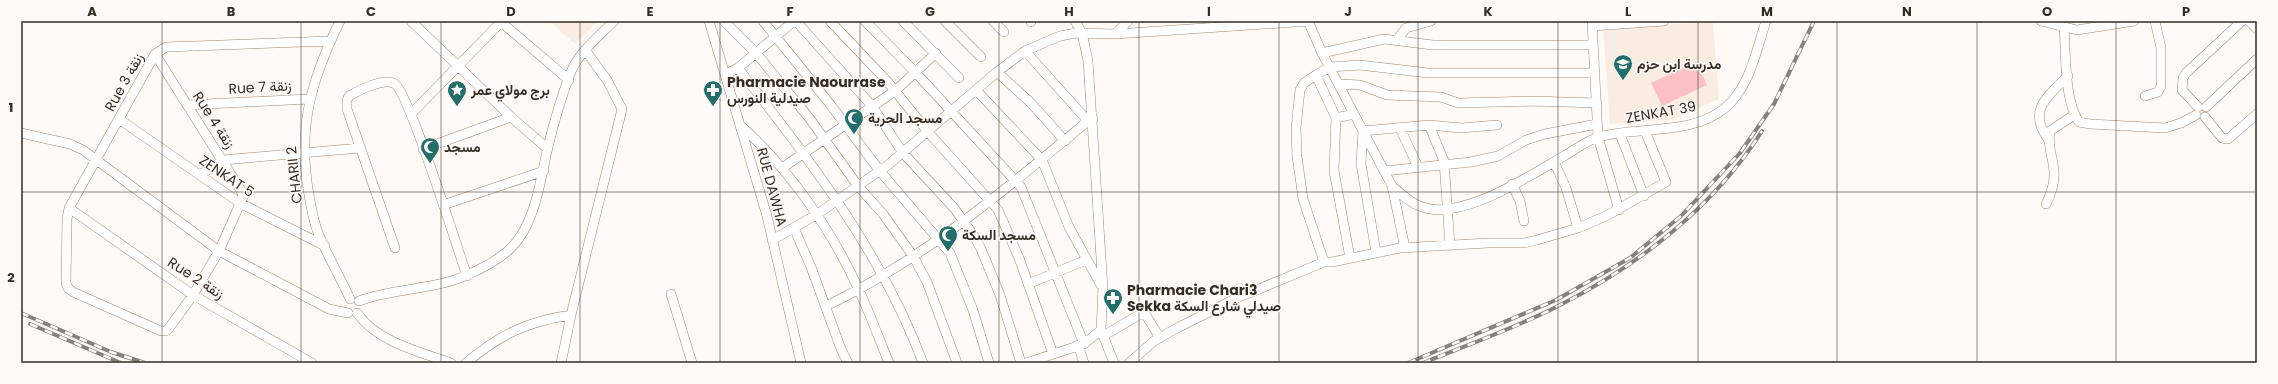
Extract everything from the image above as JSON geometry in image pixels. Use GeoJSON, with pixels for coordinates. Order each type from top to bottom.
{"type":"FeatureCollection","features":[{"type":"Feature","properties":{"kind":"street","name":"CHARII 2"},"geometry":{"type":"LineString","coordinates":[[340,21],[330,41],[310,99],[303,152],[317,231],[355,300]]}},
{"type":"Feature","properties":{"kind":"street"},"geometry":{"type":"LineString","coordinates":[[411,21],[511,117],[548,149]]}},
{"type":"Feature","properties":{"kind":"street"},"geometry":{"type":"LineString","coordinates":[[451,363],[373,331],[345,305],[355,300],[391,291],[445,282],[467,276],[509,250],[525,227],[544,171],[548,149],[569,80],[578,59],[614,21]]}},
{"type":"Feature","properties":{"kind":"street","name":"RUE DAWHA"},"geometry":{"type":"LineString","coordinates":[[709,21],[726,74],[772,240],[801,363]]}},
{"type":"Feature","properties":{"kind":"street"},"geometry":{"type":"LineString","coordinates":[[724,21],[756,53],[825,139],[858,186],[883,214],[913,256],[930,291],[957,363]]}},
{"type":"Feature","properties":{"kind":"street"},"geometry":{"type":"LineString","coordinates":[[763,21],[846,124],[879,170],[939,239],[955,262],[973,310],[989,363]]}},
{"type":"Feature","properties":{"kind":"street"},"geometry":{"type":"LineString","coordinates":[[726,74],[738,68],[795,21],[872,106],[903,152],[964,221],[978,243],[988,265],[1021,363]]}},
{"type":"Feature","properties":{"kind":"street"},"geometry":{"type":"LineString","coordinates":[[830,21],[895,91],[928,132],[992,200],[1007,229],[1028,284],[1050,358]]}},
{"type":"Feature","properties":{"kind":"street"},"geometry":{"type":"LineString","coordinates":[[864,21],[916,73],[951,110],[967,131],[1017,181],[1031,208],[1055,272],[1081,344],[1084,363]]}},
{"type":"Feature","properties":{"kind":"street"},"geometry":{"type":"LineString","coordinates":[[903,21],[959,78]]}},
{"type":"Feature","properties":{"kind":"street"},"geometry":{"type":"LineString","coordinates":[[945,21],[981,58]]}},
{"type":"Feature","properties":{"kind":"street"},"geometry":{"type":"LineString","coordinates":[[993,21],[1004,32]]}},
{"type":"Feature","properties":{"kind":"street"},"geometry":{"type":"LineString","coordinates":[[1075,21],[1082,33],[1088,61],[1103,288],[1102,333],[1114,363]]}},
{"type":"Feature","properties":{"kind":"street"},"geometry":{"type":"LineString","coordinates":[[1115,34],[1128,21]]}},
{"type":"Feature","properties":{"kind":"street"},"geometry":{"type":"LineString","coordinates":[[772,240],[794,228],[858,186],[928,132],[951,110],[1025,51],[1060,36],[1082,33],[1115,34],[1309,21],[1322,53],[1340,84],[1363,132],[1392,186],[1405,248]]}},
{"type":"Feature","properties":{"kind":"street"},"geometry":{"type":"LineString","coordinates":[[1397,40],[1406,28],[1431,21]]}},
{"type":"Feature","properties":{"kind":"street"},"geometry":{"type":"LineString","coordinates":[[1619,210],[1598,137],[1592,23],[1664,21]]}},
{"type":"Feature","properties":{"kind":"street","name":"ZENKAT 39"},"geometry":{"type":"LineString","coordinates":[[1598,137],[1645,131],[1694,122],[1720,112],[1746,80],[1766,21]]}},
{"type":"Feature","properties":{"kind":"street"},"geometry":{"type":"LineString","coordinates":[[2041,21],[2076,30],[2134,21]]}},
{"type":"Feature","properties":{"kind":"street"},"geometry":{"type":"LineString","coordinates":[[2145,96],[2158,92],[2161,86],[2161,48],[2155,21]]}},
{"type":"Feature","properties":{"kind":"street"},"geometry":{"type":"LineString","coordinates":[[2242,21],[2192,67],[2183,78],[2182,90],[2222,138],[2228,139],[2257,114]]}},
{"type":"Feature","properties":{"kind":"street"},"geometry":{"type":"LineString","coordinates":[[2249,21],[2257,29]]}},
{"type":"Feature","properties":{"kind":"street"},"geometry":{"type":"LineString","coordinates":[[411,114],[500,22],[569,80]]}},
{"type":"Feature","properties":{"kind":"street"},"geometry":{"type":"LineString","coordinates":[[2064,27],[2068,76],[2074,115],[2079,122],[2090,124],[2165,128],[2181,123],[2201,112],[2257,59]]}},
{"type":"Feature","properties":{"kind":"street"},"geometry":{"type":"LineString","coordinates":[[1322,53],[1368,41],[1384,39],[1433,46],[1593,45]]}},
{"type":"Feature","properties":{"kind":"street","name":"Rue 3 زنقة"},"geometry":{"type":"LineString","coordinates":[[193,295],[169,328],[161,331],[68,288],[66,283],[67,227],[69,208],[155,54],[166,47],[330,41]]}},
{"type":"Feature","properties":{"kind":"street"},"geometry":{"type":"LineString","coordinates":[[561,363],[571,315],[622,109],[607,80],[585,50]]}},
{"type":"Feature","properties":{"kind":"street"},"geometry":{"type":"LineString","coordinates":[[1025,51],[1091,120]]}},
{"type":"Feature","properties":{"kind":"street"},"geometry":{"type":"LineString","coordinates":[[782,168],[895,91],[936,53]]}},
{"type":"Feature","properties":{"kind":"street","name":"Rue 4 زنقة"},"geometry":{"type":"LineString","coordinates":[[155,54],[188,104],[242,192],[240,203]]}},
{"type":"Feature","properties":{"kind":"street"},"geometry":{"type":"LineString","coordinates":[[1324,262],[1303,199],[1297,156],[1296,128],[1300,90],[1304,83],[1330,67],[1360,65],[1428,73],[1595,73]]}},
{"type":"Feature","properties":{"kind":"street"},"geometry":{"type":"LineString","coordinates":[[738,68],[837,201],[884,275],[924,363]]}},
{"type":"Feature","properties":{"kind":"street"},"geometry":{"type":"LineString","coordinates":[[997,72],[1031,103],[1065,141]]}},
{"type":"Feature","properties":{"kind":"street"},"geometry":{"type":"LineString","coordinates":[[1316,75],[1336,118],[1334,171],[1350,258]]}},
{"type":"Feature","properties":{"kind":"street"},"geometry":{"type":"LineString","coordinates":[[2046,204],[2052,192],[2054,171],[2048,139],[2039,122],[2038,111],[2048,96],[2068,76]]}},
{"type":"Feature","properties":{"kind":"street"},"geometry":{"type":"LineString","coordinates":[[395,248],[347,109],[347,100],[349,96],[383,82],[394,83],[411,114],[467,276]]}},
{"type":"Feature","properties":{"kind":"street"},"geometry":{"type":"LineString","coordinates":[[1340,84],[1358,84],[1387,95],[1441,97],[1455,103],[1509,101],[1597,103]]}},
{"type":"Feature","properties":{"kind":"street"},"geometry":{"type":"LineString","coordinates":[[976,90],[1042,160],[1069,226],[1086,260],[1103,288]]}},
{"type":"Feature","properties":{"kind":"street","name":"Rue 7 زنقة"},"geometry":{"type":"LineString","coordinates":[[188,104],[310,99]]}},
{"type":"Feature","properties":{"kind":"street"},"geometry":{"type":"LineString","coordinates":[[1336,118],[1354,114]]}},
{"type":"Feature","properties":{"kind":"street"},"geometry":{"type":"LineString","coordinates":[[2048,139],[2050,131],[2074,115]]}},
{"type":"Feature","properties":{"kind":"street"},"geometry":{"type":"LineString","coordinates":[[423,148],[511,117]]}},
{"type":"Feature","properties":{"kind":"street","name":"ZENKAT 5"},"geometry":{"type":"LineString","coordinates":[[119,119],[240,203],[325,246]]}},
{"type":"Feature","properties":{"kind":"street"},"geometry":{"type":"LineString","coordinates":[[826,306],[859,290],[939,239],[1017,181],[1091,120]]}},
{"type":"Feature","properties":{"kind":"street"},"geometry":{"type":"LineString","coordinates":[[1384,171],[1489,158],[1507,152],[1526,140],[1577,126],[1597,124]]}},
{"type":"Feature","properties":{"kind":"street"},"geometry":{"type":"LineString","coordinates":[[740,125],[765,148],[782,168],[816,214],[859,290],[889,363]]}},
{"type":"Feature","properties":{"kind":"street"},"geometry":{"type":"LineString","coordinates":[[1363,132],[1429,126],[1461,128],[1497,125]]}},
{"type":"Feature","properties":{"kind":"street"},"geometry":{"type":"LineString","coordinates":[[1429,126],[1445,164],[1450,246]]}},
{"type":"Feature","properties":{"kind":"street"},"geometry":{"type":"LineString","coordinates":[[1400,128],[1418,167]]}},
{"type":"Feature","properties":{"kind":"street"},"geometry":{"type":"LineString","coordinates":[[1129,363],[1160,338],[1237,298],[1324,262],[1405,248],[1524,243],[1578,228],[1619,210],[1666,182],[1645,131]]}},
{"type":"Feature","properties":{"kind":"street"},"geometry":{"type":"LineString","coordinates":[[1363,132],[1361,164],[1376,252]]}},
{"type":"Feature","properties":{"kind":"street"},"geometry":{"type":"LineString","coordinates":[[21,133],[70,144],[96,159],[219,251],[329,310],[353,313],[361,307],[355,300]]}},
{"type":"Feature","properties":{"kind":"street"},"geometry":{"type":"LineString","coordinates":[[1620,134],[1644,196]]}},
{"type":"Feature","properties":{"kind":"street"},"geometry":{"type":"LineString","coordinates":[[1392,186],[1402,196],[1422,207],[1447,210],[1472,204],[1554,162],[1598,137]]}},
{"type":"Feature","properties":{"kind":"street"},"geometry":{"type":"LineString","coordinates":[[200,175],[223,160],[360,148]]}},
{"type":"Feature","properties":{"kind":"street"},"geometry":{"type":"LineString","coordinates":[[1554,162],[1566,188],[1578,228]]}},
{"type":"Feature","properties":{"kind":"street"},"geometry":{"type":"LineString","coordinates":[[443,205],[544,171]]}},
{"type":"Feature","properties":{"kind":"street"},"geometry":{"type":"LineString","coordinates":[[1512,184],[1520,201],[1524,221]]}},
{"type":"Feature","properties":{"kind":"street"},"geometry":{"type":"LineString","coordinates":[[193,295],[219,251],[240,203]]}},
{"type":"Feature","properties":{"kind":"street","name":"Rue 2 زنقة"},"geometry":{"type":"LineString","coordinates":[[69,208],[193,295],[312,363]]}},
{"type":"Feature","properties":{"kind":"street"},"geometry":{"type":"LineString","coordinates":[[794,228],[826,306],[841,349],[848,363]]}},
{"type":"Feature","properties":{"kind":"street"},"geometry":{"type":"LineString","coordinates":[[1028,284],[1086,260]]}},
{"type":"Feature","properties":{"kind":"street"},"geometry":{"type":"LineString","coordinates":[[671,294],[692,363]]}},
{"type":"Feature","properties":{"kind":"street"},"geometry":{"type":"LineString","coordinates":[[1026,363],[1050,358],[1144,312],[1160,338]]}},
{"type":"Feature","properties":{"kind":"street"},"geometry":{"type":"LineString","coordinates":[[466,363],[496,339],[514,330],[540,321],[571,315]]}},
{"type":"Feature","properties":{"kind":"shaded area"},"geometry":{"type":"Polygon","coordinates":[[[549,21],[598,21],[575,44],[549,21]]]}},
{"type":"Feature","properties":{"kind":"shaded area"},"geometry":{"type":"Polygon","coordinates":[[[1713,22],[1719,99],[1672,120],[1610,124],[1603,28],[1713,22]]]}},
{"type":"Feature","properties":{"kind":"shaded area"},"geometry":{"type":"Polygon","coordinates":[[[1696,62],[1707,85],[1662,106],[1651,83],[1696,62]]]}},
{"type":"Feature","properties":{"kind":"railway"},"geometry":{"type":"LineString","coordinates":[[1408,363],[1556,300],[1630,258],[1681,216],[1740,153],[1774,104],[1814,21]]}},
{"type":"Feature","properties":{"kind":"railway"},"geometry":{"type":"LineString","coordinates":[[1423,363],[1543,313],[1618,272],[1673,232],[1698,209],[1743,159],[1762,131]]}},
{"type":"Feature","properties":{"kind":"railway"},"geometry":{"type":"LineString","coordinates":[[21,313],[111,352],[145,363]]}},
{"type":"Feature","properties":{"kind":"railway"},"geometry":{"type":"LineString","coordinates":[[30,324],[121,363]]}},
{"type":"Feature","properties":{"kind":"place","name":"مدرسة ابن حزم"},"geometry":{"type":"Point","coordinates":[1623,81]}},
{"type":"Feature","properties":{"kind":"place","name":"برج مولاي عمر"},"geometry":{"type":"Point","coordinates":[457,107]}},
{"type":"Feature","properties":{"kind":"place","name":"Pharmacie Naourrase صيدلية النورس"},"geometry":{"type":"Point","coordinates":[713,107]}},
{"type":"Feature","properties":{"kind":"place","name":"مسجد الحرية"},"geometry":{"type":"Point","coordinates":[854,135]}},
{"type":"Feature","properties":{"kind":"place","name":"مسجد"},"geometry":{"type":"Point","coordinates":[430,164]}},
{"type":"Feature","properties":{"kind":"place","name":"مسجد السكة"},"geometry":{"type":"Point","coordinates":[948,252]}},
{"type":"Feature","properties":{"kind":"place","name":"Pharmacie Chari3 Sekka صيدلي شارع السكة"},"geometry":{"type":"Point","coordinates":[1113,315]}}]}
